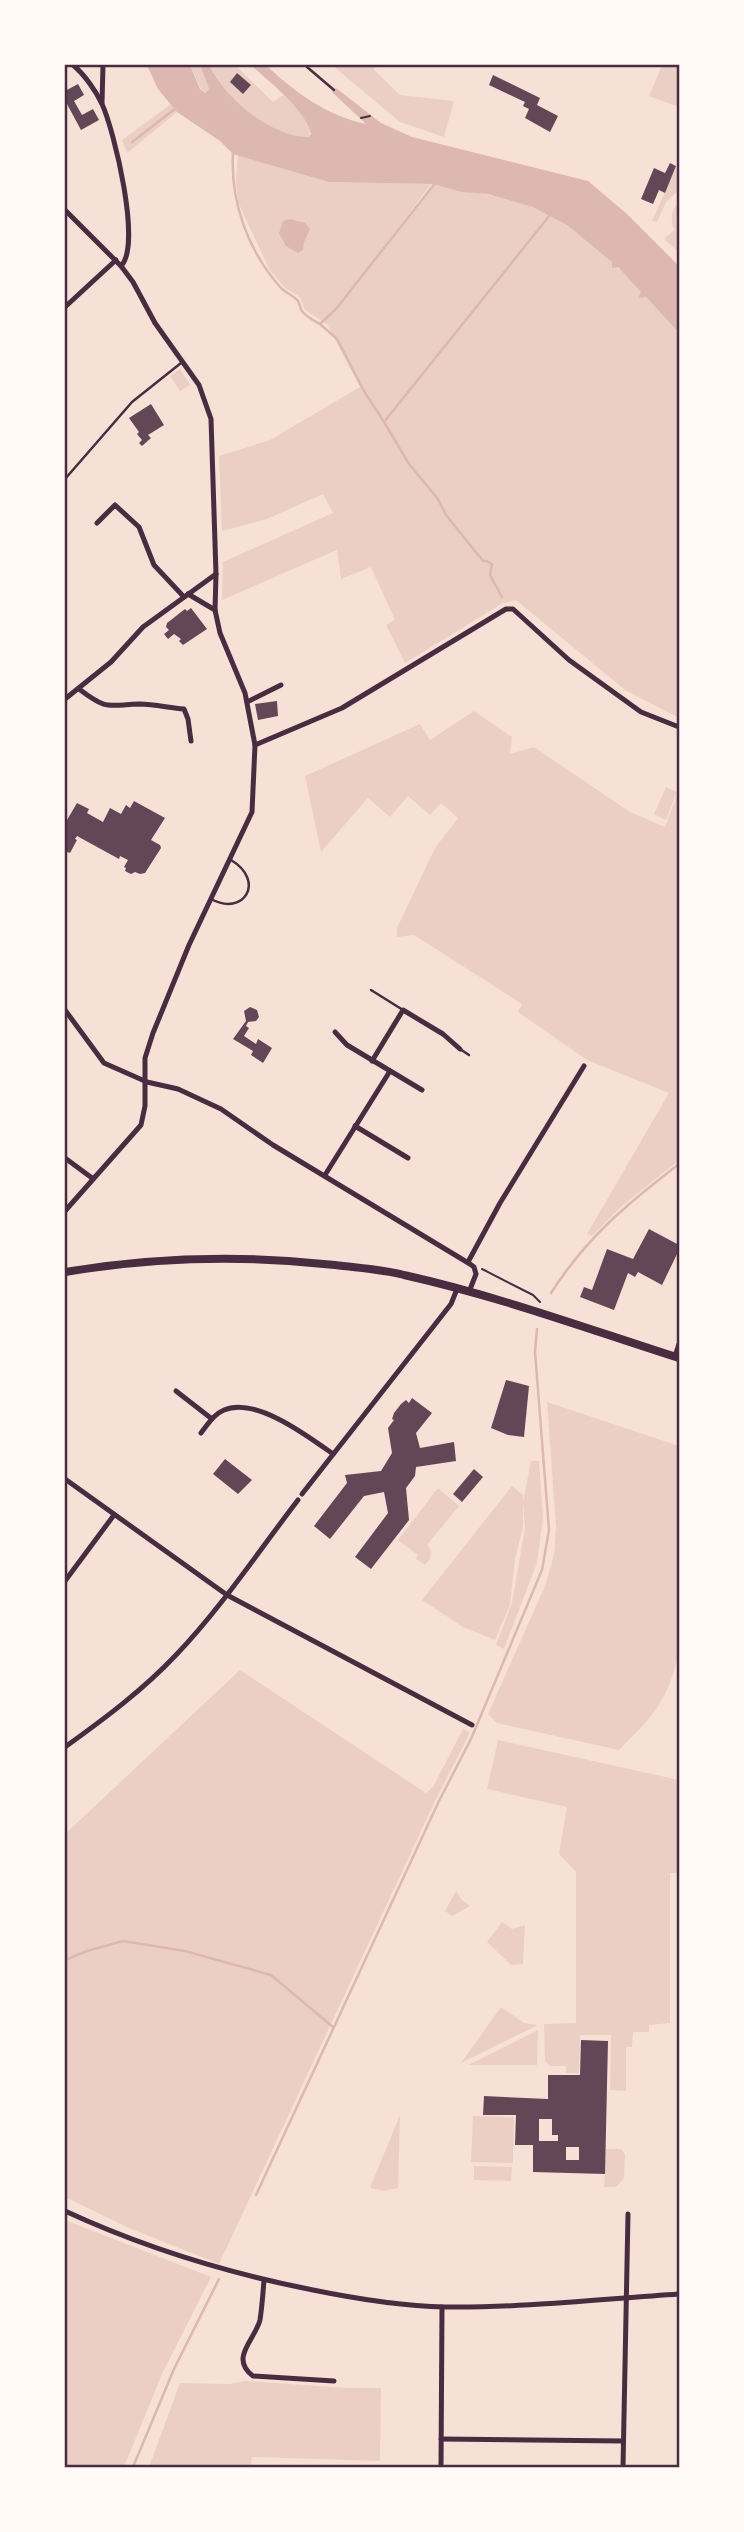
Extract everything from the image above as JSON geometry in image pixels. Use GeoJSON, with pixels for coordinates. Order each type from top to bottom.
{"type":"FeatureCollection","features":[{"type":"Feature","properties":{"kind":"main road"},"geometry":{"type":"LineString","coordinates":[[65,1272],[137,1262],[197,1258],[269,1259],[369,1269],[402,1274],[545,1313],[677,1357]]}},
{"type":"Feature","properties":{"kind":"street"},"geometry":{"type":"LineString","coordinates":[[74,65],[102,103]]}},
{"type":"Feature","properties":{"kind":"street"},"geometry":{"type":"LineString","coordinates":[[103,65],[102,103],[126,192],[128,240],[125,263],[121,266]]}},
{"type":"Feature","properties":{"kind":"street"},"geometry":{"type":"LineString","coordinates":[[65,210],[121,266],[133,282],[155,323],[200,385],[211,419],[215,610],[220,633],[247,702],[255,745],[254,804],[231,860],[189,945],[153,1033],[145,1058],[147,1082],[141,1125],[65,1211]]}},
{"type":"Feature","properties":{"kind":"street"},"geometry":{"type":"LineString","coordinates":[[65,307],[116,260]]}},
{"type":"Feature","properties":{"kind":"street"},"geometry":{"type":"LineString","coordinates":[[97,523],[115,505],[139,527],[154,565],[186,596],[215,610]]}},
{"type":"Feature","properties":{"kind":"street"},"geometry":{"type":"LineString","coordinates":[[65,699],[111,662],[143,627],[216,574]]}},
{"type":"Feature","properties":{"kind":"street"},"geometry":{"type":"LineString","coordinates":[[255,745],[342,708],[506,609],[513,609],[569,660],[641,712],[679,726]]}},
{"type":"Feature","properties":{"kind":"street"},"geometry":{"type":"LineString","coordinates":[[247,702],[281,685]]}},
{"type":"Feature","properties":{"kind":"street"},"geometry":{"type":"LineString","coordinates":[[79,689],[98,704],[119,707],[141,704],[184,709],[191,740]]}},
{"type":"Feature","properties":{"kind":"street"},"geometry":{"type":"LineString","coordinates":[[65,1010],[104,1063],[147,1082],[178,1090],[220,1109],[468,1262],[476,1273],[469,1292]]}},
{"type":"Feature","properties":{"kind":"street"},"geometry":{"type":"LineString","coordinates":[[372,1060],[403,1010],[443,1034],[460,1049]]}},
{"type":"Feature","properties":{"kind":"street"},"geometry":{"type":"LineString","coordinates":[[335,1032],[340,1041],[422,1090]]}},
{"type":"Feature","properties":{"kind":"street"},"geometry":{"type":"LineString","coordinates":[[468,1262],[500,1203],[584,1066]]}},
{"type":"Feature","properties":{"kind":"street"},"geometry":{"type":"LineString","coordinates":[[325,1175],[390,1071]]}},
{"type":"Feature","properties":{"kind":"street"},"geometry":{"type":"LineString","coordinates":[[355,1126],[408,1158]]}},
{"type":"Feature","properties":{"kind":"street"},"geometry":{"type":"LineString","coordinates":[[65,1158],[92,1178]]}},
{"type":"Feature","properties":{"kind":"street"},"geometry":{"type":"LineString","coordinates":[[65,1747],[142,1688],[177,1655],[227,1595],[451,1304],[457,1289]]}},
{"type":"Feature","properties":{"kind":"street"},"geometry":{"type":"LineString","coordinates":[[677,1357],[679,1344]]}},
{"type":"Feature","properties":{"kind":"street"},"geometry":{"type":"LineString","coordinates":[[176,1391],[212,1419]]}},
{"type":"Feature","properties":{"kind":"street"},"geometry":{"type":"LineString","coordinates":[[201,1433],[221,1411],[231,1407],[244,1407],[289,1425],[333,1454]]}},
{"type":"Feature","properties":{"kind":"street"},"geometry":{"type":"LineString","coordinates":[[65,1479],[227,1595],[472,1725]]}},
{"type":"Feature","properties":{"kind":"street"},"geometry":{"type":"LineString","coordinates":[[65,1580],[114,1515]]}},
{"type":"Feature","properties":{"kind":"street"},"geometry":{"type":"LineString","coordinates":[[65,2211],[138,2242],[215,2267],[264,2280],[374,2302],[442,2307],[679,2294]]}},
{"type":"Feature","properties":{"kind":"street"},"geometry":{"type":"LineString","coordinates":[[623,2467],[628,2214]]}},
{"type":"Feature","properties":{"kind":"street"},"geometry":{"type":"LineString","coordinates":[[264,2280],[259,2324],[247,2346],[243,2361],[245,2370],[253,2376],[334,2381]]}},
{"type":"Feature","properties":{"kind":"street"},"geometry":{"type":"LineString","coordinates":[[441,2467],[442,2307]]}},
{"type":"Feature","properties":{"kind":"street"},"geometry":{"type":"LineString","coordinates":[[441,2439],[623,2441]]}},
{"type":"Feature","properties":{"kind":"lane"},"geometry":{"type":"LineString","coordinates":[[307,66],[334,90]]}},
{"type":"Feature","properties":{"kind":"lane"},"geometry":{"type":"LineString","coordinates":[[65,479],[132,402],[183,361]]}},
{"type":"Feature","properties":{"kind":"lane"},"geometry":{"type":"LineString","coordinates":[[211,899],[218,903],[232,904],[239,902],[247,892],[250,884],[248,874],[231,860]]}},
{"type":"Feature","properties":{"kind":"lane"},"geometry":{"type":"LineString","coordinates":[[371,990],[403,1010]]}},
{"type":"Feature","properties":{"kind":"lane"},"geometry":{"type":"LineString","coordinates":[[460,1049],[469,1055]]}},
{"type":"Feature","properties":{"kind":"path"},"geometry":{"type":"LineString","coordinates":[[361,118],[370,116]]}},
{"type":"Feature","properties":{"kind":"path"},"geometry":{"type":"LineString","coordinates":[[474,1267],[533,1295],[545,1313]]}},
{"type":"Feature","properties":{"kind":"shaded area"},"geometry":{"type":"Polygon","coordinates":[[[147,65],[190,65],[200,89],[205,93],[209,89],[200,65],[209,65],[226,90],[250,113],[279,131],[294,136],[309,137],[311,134],[308,125],[286,97],[251,65],[266,65],[311,101],[352,120],[366,124],[332,92],[336,88],[381,123],[412,137],[588,181],[627,214],[679,266],[679,333],[646,297],[638,298],[641,292],[618,267],[612,268],[612,262],[567,225],[533,207],[488,194],[462,192],[433,184],[329,182],[233,154],[220,141],[177,112],[158,89],[147,65]]]}},
{"type":"Feature","properties":{"kind":"shaded area"},"geometry":{"type":"Polygon","coordinates":[[[190,65],[200,65],[209,89],[205,93],[201,89],[190,65]]]}},
{"type":"Feature","properties":{"kind":"shaded area"},"geometry":{"type":"Polygon","coordinates":[[[209,65],[235,65],[273,102],[283,95],[305,119],[309,137],[279,131],[250,114],[225,90],[209,65]]]}},
{"type":"Feature","properties":{"kind":"shaded area"},"geometry":{"type":"Polygon","coordinates":[[[332,65],[381,65],[373,69],[400,95],[454,101],[444,137],[400,122],[332,65]]]}},
{"type":"Feature","properties":{"kind":"shaded area"},"geometry":{"type":"Polygon","coordinates":[[[662,65],[679,65],[679,107],[649,96],[662,65]]]}},
{"type":"Feature","properties":{"kind":"shaded area"},"geometry":{"type":"Polygon","coordinates":[[[171,104],[177,112],[127,153],[122,140],[171,104]]]}},
{"type":"Feature","properties":{"kind":"shaded area"},"geometry":{"type":"Polygon","coordinates":[[[238,155],[329,182],[431,184],[375,259],[433,184],[509,199],[533,207],[555,218],[594,246],[679,333],[679,718],[625,690],[516,600],[503,603],[405,663],[386,625],[395,620],[371,567],[341,579],[337,550],[222,600],[223,562],[333,513],[323,494],[267,519],[222,531],[219,456],[270,440],[360,387],[327,324],[305,310],[300,297],[284,287],[269,269],[238,202],[238,155]]]}},
{"type":"Feature","properties":{"kind":"shaded area"},"geometry":{"type":"Polygon","coordinates":[[[676,167],[679,169],[679,190],[666,202],[657,222],[652,221],[676,167]]]}},
{"type":"Feature","properties":{"kind":"shaded area"},"geometry":{"type":"Polygon","coordinates":[[[679,201],[677,251],[664,239],[674,230],[672,215],[679,201]]]}},
{"type":"Feature","properties":{"kind":"shaded area"},"geometry":{"type":"Polygon","coordinates":[[[290,219],[305,223],[310,229],[303,250],[298,253],[286,246],[279,233],[283,221],[290,219]]]}},
{"type":"Feature","properties":{"kind":"shaded area"},"geometry":{"type":"Polygon","coordinates":[[[180,369],[190,385],[180,391],[170,376],[180,369]]]}},
{"type":"Feature","properties":{"kind":"shaded area"},"geometry":{"type":"Polygon","coordinates":[[[474,711],[512,737],[510,754],[534,747],[630,812],[665,827],[679,789],[679,1160],[621,1207],[592,1236],[587,1234],[669,1093],[587,1060],[518,1012],[522,1004],[414,935],[397,937],[397,928],[435,848],[458,818],[441,803],[430,815],[408,796],[390,817],[368,798],[321,852],[305,776],[420,724],[430,740],[474,711]]]}},
{"type":"Feature","properties":{"kind":"shaded area"},"geometry":{"type":"Polygon","coordinates":[[[666,787],[677,792],[666,820],[654,814],[666,787]]]}},
{"type":"Feature","properties":{"kind":"shaded area"},"geometry":{"type":"Polygon","coordinates":[[[547,1402],[679,1446],[679,1663],[676,1663],[667,1690],[655,1711],[619,1750],[497,1723],[488,1714],[545,1586],[554,1555],[556,1527],[547,1402]]]}},
{"type":"Feature","properties":{"kind":"shaded area"},"geometry":{"type":"Polygon","coordinates":[[[531,1461],[539,1461],[543,1518],[537,1563],[504,1649],[496,1645],[512,1603],[525,1527],[523,1502],[531,1461]]]}},
{"type":"Feature","properties":{"kind":"shaded area"},"geometry":{"type":"Polygon","coordinates":[[[512,1486],[523,1495],[523,1527],[515,1559],[510,1605],[495,1640],[463,1627],[422,1600],[512,1486]]]}},
{"type":"Feature","properties":{"kind":"shaded area"},"geometry":{"type":"Polygon","coordinates":[[[438,1488],[459,1506],[427,1545],[431,1550],[430,1559],[425,1565],[416,1559],[418,1555],[398,1540],[438,1488]]]}},
{"type":"Feature","properties":{"kind":"shaded area"},"geometry":{"type":"Polygon","coordinates":[[[240,1670],[426,1793],[433,1787],[463,1729],[470,1733],[435,1801],[219,2264],[129,2228],[65,2197],[65,1834],[240,1670]]]}},
{"type":"Feature","properties":{"kind":"shaded area"},"geometry":{"type":"Polygon","coordinates":[[[498,1740],[679,1780],[679,1873],[670,1873],[670,2023],[649,2025],[649,2032],[633,2032],[632,2047],[626,2047],[626,2091],[610,2090],[611,2035],[580,2035],[579,2073],[566,2073],[566,2066],[550,2066],[545,2061],[544,2024],[576,2023],[576,1872],[559,1854],[567,1807],[487,1789],[498,1740]]]}},
{"type":"Feature","properties":{"kind":"shaded area"},"geometry":{"type":"Polygon","coordinates":[[[456,1891],[470,1906],[452,1916],[445,1911],[456,1891]]]}},
{"type":"Feature","properties":{"kind":"shaded area"},"geometry":{"type":"Polygon","coordinates":[[[502,1922],[512,1929],[525,1925],[523,1964],[511,1965],[487,1942],[502,1922]]]}},
{"type":"Feature","properties":{"kind":"shaded area"},"geometry":{"type":"Polygon","coordinates":[[[501,2007],[524,2023],[538,2025],[461,2063],[501,2007]]]}},
{"type":"Feature","properties":{"kind":"shaded area"},"geometry":{"type":"Polygon","coordinates":[[[538,2030],[537,2065],[468,2065],[538,2030]]]}},
{"type":"Feature","properties":{"kind":"shaded area"},"geometry":{"type":"Polygon","coordinates":[[[400,2115],[398,2188],[384,2191],[370,2188],[400,2115]]]}},
{"type":"Feature","properties":{"kind":"shaded area"},"geometry":{"type":"Polygon","coordinates":[[[473,2116],[514,2117],[513,2163],[471,2162],[473,2116]]]}},
{"type":"Feature","properties":{"kind":"shaded area"},"geometry":{"type":"Polygon","coordinates":[[[606,2149],[621,2149],[625,2154],[624,2178],[616,2187],[604,2187],[606,2149]]]}},
{"type":"Feature","properties":{"kind":"shaded area"},"geometry":{"type":"Polygon","coordinates":[[[474,2166],[512,2167],[511,2181],[474,2180],[474,2166]]]}},
{"type":"Feature","properties":{"kind":"shaded area"},"geometry":{"type":"Polygon","coordinates":[[[65,2220],[211,2277],[162,2374],[124,2467],[65,2467],[65,2220]]]}},
{"type":"Feature","properties":{"kind":"shaded area"},"geometry":{"type":"Polygon","coordinates":[[[245,2381],[381,2388],[380,2461],[252,2457],[251,2467],[149,2467],[180,2383],[229,2384],[245,2381]]]}},
{"type":"Feature","properties":{"kind":"building"},"geometry":{"type":"Polygon","coordinates":[[[237,73],[251,85],[243,94],[230,82],[237,73]]]}},
{"type":"Feature","properties":{"kind":"building"},"geometry":{"type":"Polygon","coordinates":[[[493,75],[540,98],[537,105],[558,116],[550,132],[525,118],[529,109],[523,106],[525,102],[489,85],[493,75]]]}},
{"type":"Feature","properties":{"kind":"building"},"geometry":{"type":"Polygon","coordinates":[[[78,84],[84,95],[74,101],[82,115],[93,109],[99,120],[81,130],[67,104],[65,105],[65,91],[78,84]]]}},
{"type":"Feature","properties":{"kind":"building"},"geometry":{"type":"Polygon","coordinates":[[[670,163],[676,166],[665,193],[659,190],[653,204],[641,199],[654,168],[665,173],[670,163]]]}},
{"type":"Feature","properties":{"kind":"building"},"geometry":{"type":"Polygon","coordinates":[[[151,404],[164,425],[148,435],[151,438],[142,446],[139,443],[142,440],[137,434],[139,432],[129,418],[151,404]]]}},
{"type":"Feature","properties":{"kind":"building"},"geometry":{"type":"Polygon","coordinates":[[[191,608],[207,629],[183,645],[179,641],[181,639],[174,634],[168,639],[164,634],[169,630],[167,623],[185,609],[187,611],[191,608]]]}},
{"type":"Feature","properties":{"kind":"building"},"geometry":{"type":"Polygon","coordinates":[[[277,701],[278,716],[258,720],[255,704],[277,701]]]}},
{"type":"Feature","properties":{"kind":"building"},"geometry":{"type":"Polygon","coordinates":[[[134,801],[165,818],[151,840],[161,848],[145,873],[131,874],[125,871],[128,860],[120,856],[119,859],[77,836],[70,853],[65,851],[65,819],[67,820],[77,803],[89,809],[87,813],[103,822],[110,808],[121,814],[126,805],[130,808],[134,801]]]}},
{"type":"Feature","properties":{"kind":"building"},"geometry":{"type":"Polygon","coordinates":[[[250,1007],[257,1010],[259,1017],[256,1021],[248,1022],[246,1026],[249,1028],[244,1036],[256,1044],[258,1039],[272,1048],[263,1063],[251,1055],[253,1051],[233,1039],[246,1021],[244,1011],[250,1007]]]}},
{"type":"Feature","properties":{"kind":"building"},"geometry":{"type":"Polygon","coordinates":[[[649,1229],[679,1245],[662,1285],[638,1272],[635,1277],[628,1273],[614,1310],[580,1297],[584,1287],[592,1290],[607,1249],[633,1259],[649,1229]]]}},
{"type":"Feature","properties":{"kind":"building"},"geometry":{"type":"Polygon","coordinates":[[[506,1380],[529,1386],[524,1437],[508,1435],[491,1428],[506,1380]]]}},
{"type":"Feature","properties":{"kind":"building"},"geometry":{"type":"Polygon","coordinates":[[[412,1398],[432,1413],[416,1433],[420,1448],[454,1442],[456,1461],[416,1467],[415,1476],[406,1488],[409,1520],[371,1569],[355,1557],[388,1513],[384,1492],[364,1496],[330,1539],[314,1526],[347,1483],[345,1475],[381,1471],[392,1453],[388,1428],[394,1420],[394,1413],[401,1404],[406,1400],[409,1403],[412,1398]]]}},
{"type":"Feature","properties":{"kind":"building"},"geometry":{"type":"Polygon","coordinates":[[[225,1459],[252,1480],[238,1494],[213,1474],[225,1459]]]}},
{"type":"Feature","properties":{"kind":"building"},"geometry":{"type":"Polygon","coordinates":[[[474,1469],[483,1477],[462,1502],[453,1494],[474,1469]]]}},
{"type":"Feature","properties":{"kind":"building"},"geometry":{"type":"Polygon","coordinates":[[[581,2040],[608,2041],[605,2174],[533,2172],[533,2145],[515,2145],[516,2115],[483,2115],[484,2096],[548,2099],[548,2075],[580,2075],[581,2040]],[[539,2119],[539,2141],[558,2141],[558,2135],[552,2135],[552,2119],[539,2119]],[[566,2147],[566,2160],[579,2160],[579,2147],[566,2147]]]}},
{"type":"Feature","properties":{"kind":"waterway"},"geometry":{"type":"LineString","coordinates":[[132,142],[176,108]]}},
{"type":"Feature","properties":{"kind":"waterway"},"geometry":{"type":"LineString","coordinates":[[233,152],[238,207],[259,258],[281,288],[298,301],[301,310],[320,324]]}},
{"type":"Feature","properties":{"kind":"waterway"},"geometry":{"type":"LineString","coordinates":[[384,422],[364,391],[337,339],[320,324],[336,309],[436,182]]}},
{"type":"Feature","properties":{"kind":"waterway"},"geometry":{"type":"LineString","coordinates":[[502,597],[490,575],[492,564],[483,561],[446,515],[438,499],[409,464],[384,422],[550,215]]}},
{"type":"Feature","properties":{"kind":"waterway"},"geometry":{"type":"LineString","coordinates":[[551,1293],[579,1255],[609,1222],[679,1164]]}},
{"type":"Feature","properties":{"kind":"waterway"},"geometry":{"type":"LineString","coordinates":[[256,2195],[439,1801],[471,1739],[542,1570],[549,1530],[535,1352],[537,1329]]}},
{"type":"Feature","properties":{"kind":"waterway"},"geometry":{"type":"LineString","coordinates":[[65,1960],[123,1941],[185,1951],[271,1975],[333,2027]]}},
{"type":"Feature","properties":{"kind":"waterway"},"geometry":{"type":"LineString","coordinates":[[133,2467],[174,2369],[219,2279]]}}]}
